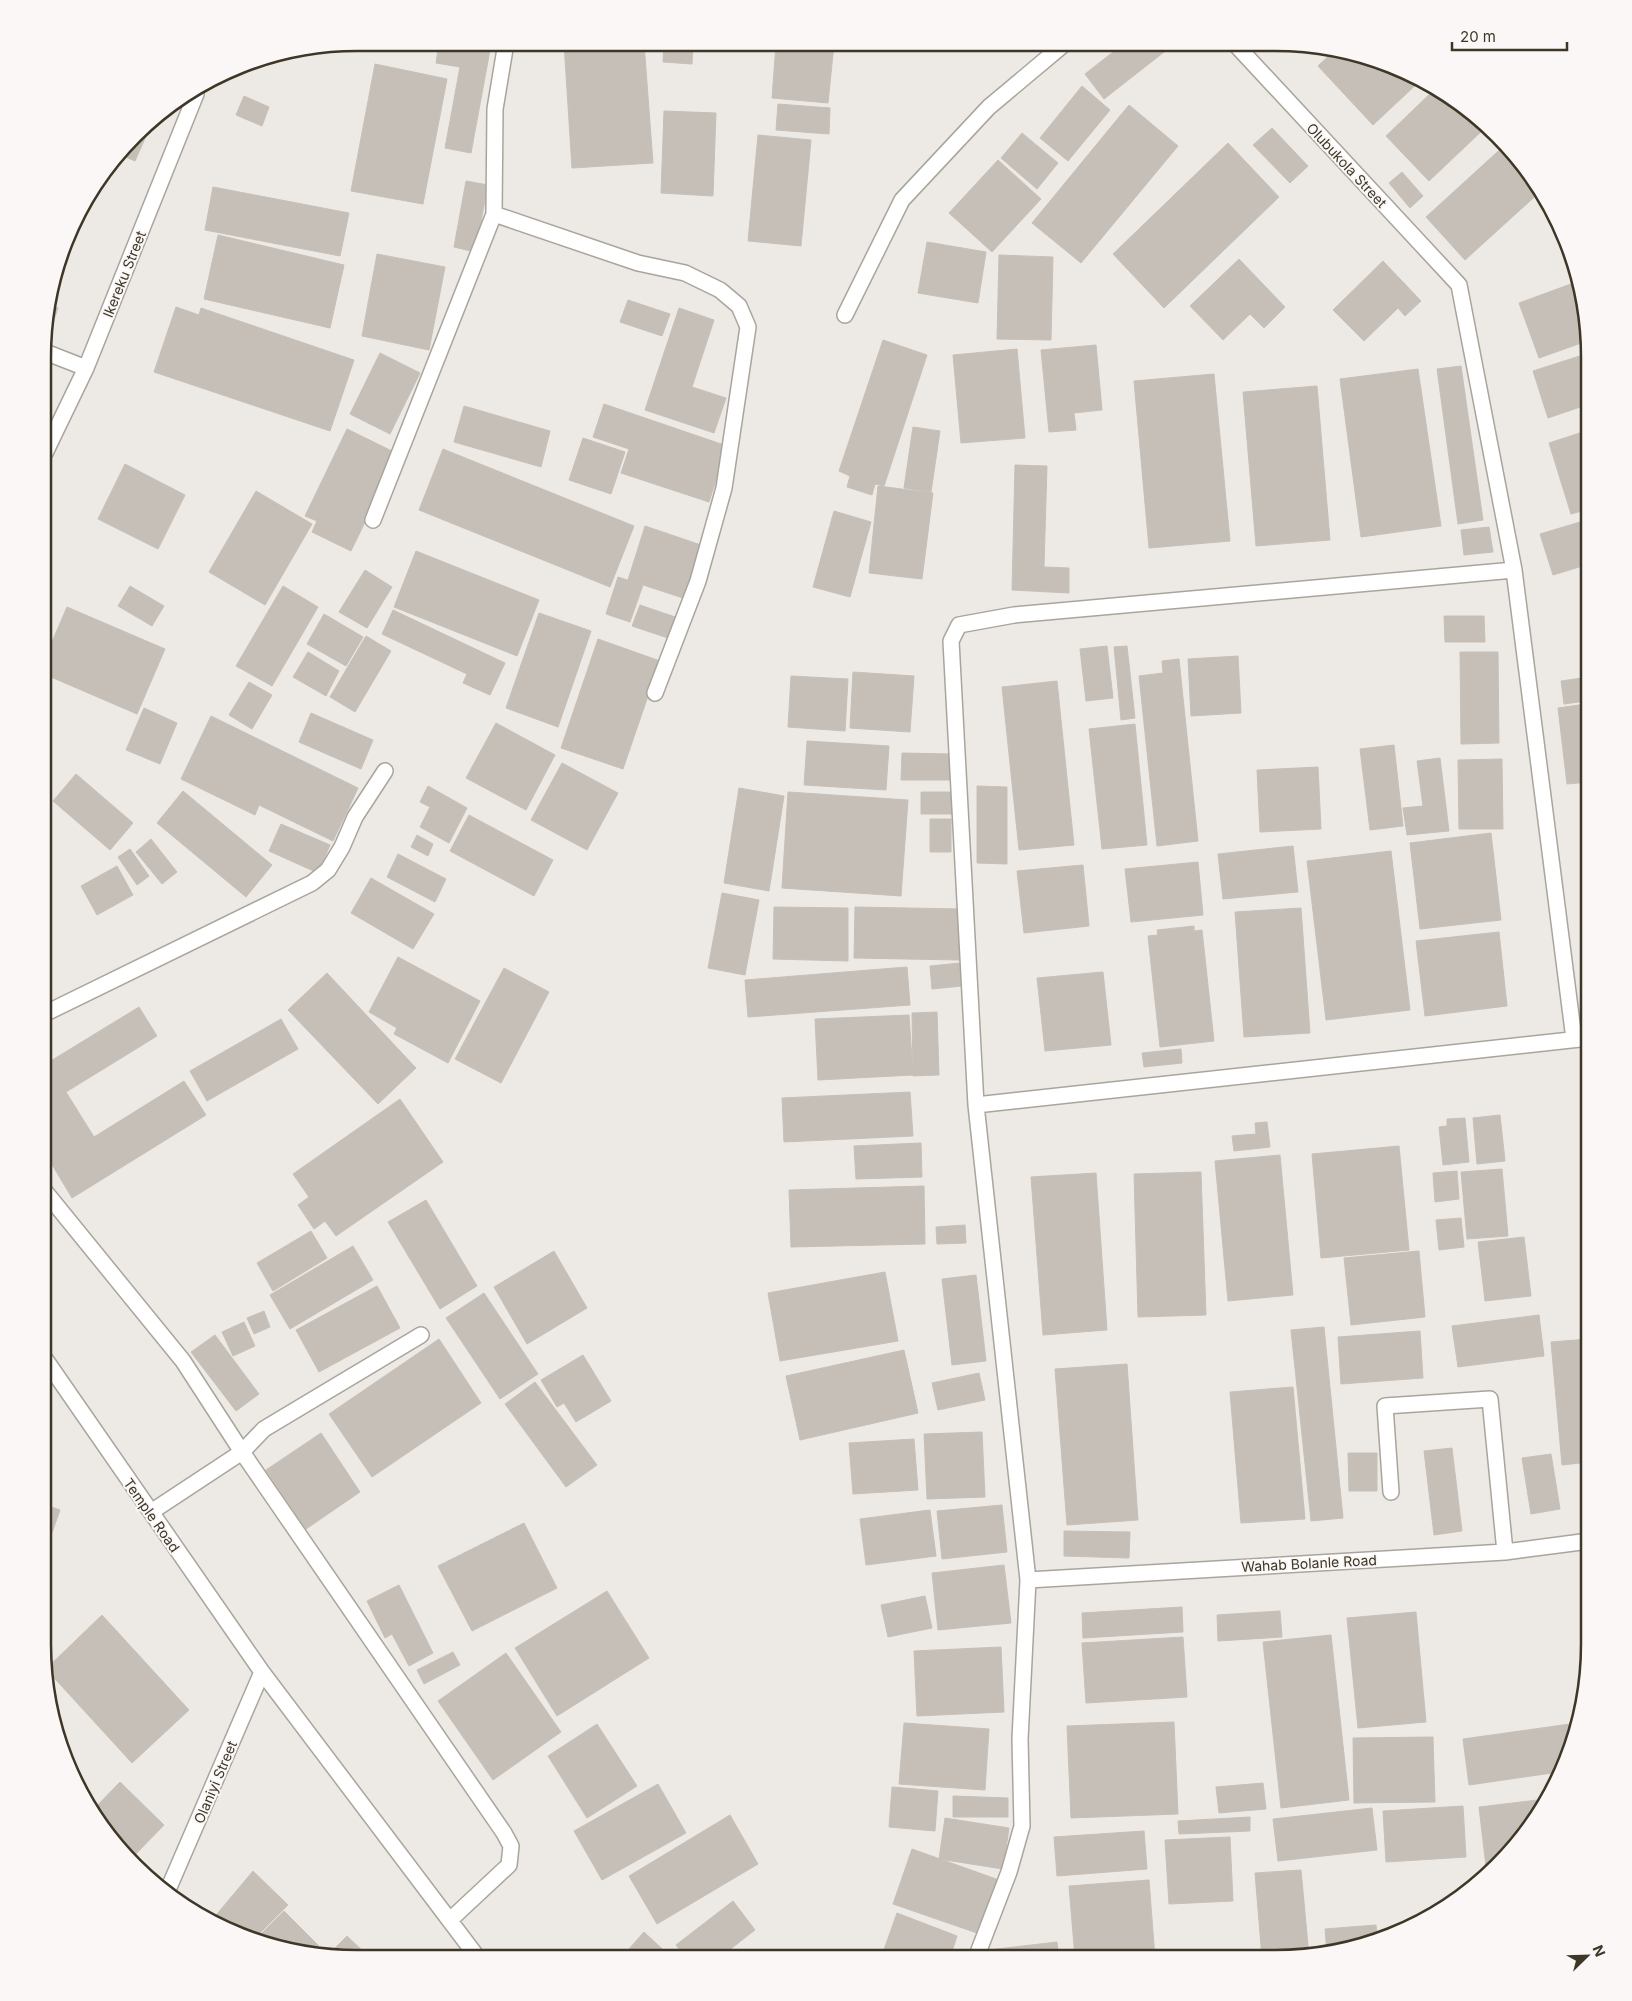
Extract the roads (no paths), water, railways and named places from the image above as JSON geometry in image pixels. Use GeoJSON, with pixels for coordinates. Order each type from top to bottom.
{"type":"FeatureCollection","features":[{"type":"Feature","properties":{"kind":"street"},"geometry":{"type":"LineString","coordinates":[[373,520],[494,214],[495,109],[505,51]]}},
{"type":"Feature","properties":{"kind":"street"},"geometry":{"type":"LineString","coordinates":[[845,315],[902,200],[990,107],[1055,51]]}},
{"type":"Feature","properties":{"kind":"street","name":"Olubukola Street"},"geometry":{"type":"LineString","coordinates":[[1242,51],[1458,284],[1514,570]]}},
{"type":"Feature","properties":{"kind":"street","name":"Ikereku Street"},"geometry":{"type":"LineString","coordinates":[[51,441],[86,368],[194,98]]}},
{"type":"Feature","properties":{"kind":"street"},"geometry":{"type":"LineString","coordinates":[[494,214],[638,263],[685,273],[720,290],[739,306],[748,327],[724,488],[698,581],[656,693]]}},
{"type":"Feature","properties":{"kind":"street"},"geometry":{"type":"LineString","coordinates":[[51,354],[86,368]]}},
{"type":"Feature","properties":{"kind":"street"},"geometry":{"type":"LineString","coordinates":[[976,1105],[1581,1038],[1514,570],[1014,615],[959,625],[951,640],[976,1105],[1028,1580],[1020,1739],[1022,1826],[1009,1872],[979,1950]]}},
{"type":"Feature","properties":{"kind":"street"},"geometry":{"type":"LineString","coordinates":[[51,1011],[312,882],[328,870],[342,847],[355,817],[385,772]]}},
{"type":"Feature","properties":{"kind":"street"},"geometry":{"type":"LineString","coordinates":[[51,1198],[183,1361],[242,1452],[504,1833],[511,1846],[509,1866],[450,1920]]}},
{"type":"Feature","properties":{"kind":"street"},"geometry":{"type":"LineString","coordinates":[[150,1512],[242,1452],[264,1429],[421,1335]]}},
{"type":"Feature","properties":{"kind":"street","name":"Temple Road"},"geometry":{"type":"LineString","coordinates":[[51,1368],[262,1672],[472,1950]]}},
{"type":"Feature","properties":{"kind":"street"},"geometry":{"type":"LineString","coordinates":[[1391,1492],[1385,1406],[1490,1399],[1505,1552]]}},
{"type":"Feature","properties":{"kind":"street","name":"Wahab Bolanle Road"},"geometry":{"type":"LineString","coordinates":[[1028,1580],[1505,1552],[1581,1542]]}},
{"type":"Feature","properties":{"kind":"street","name":"Olaniyi Street"},"geometry":{"type":"LineString","coordinates":[[170,1886],[262,1672]]}}]}
